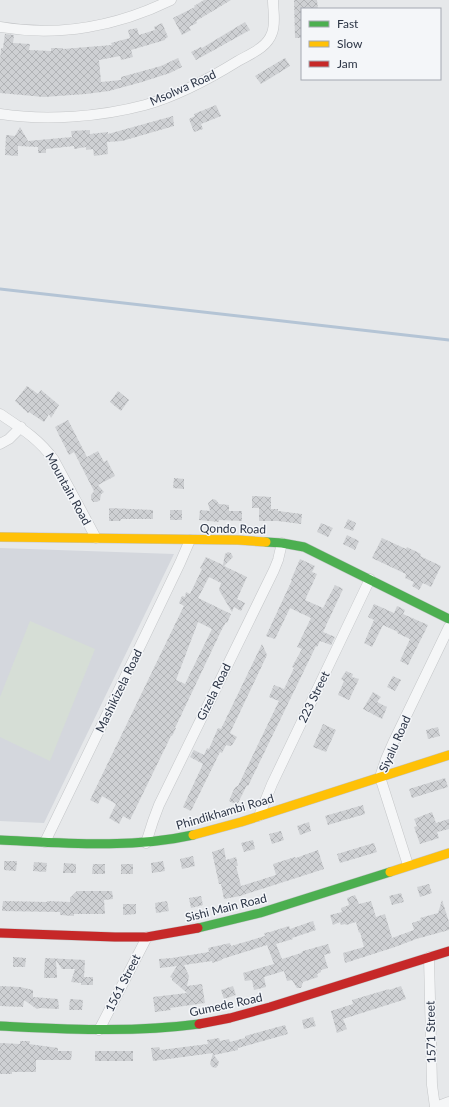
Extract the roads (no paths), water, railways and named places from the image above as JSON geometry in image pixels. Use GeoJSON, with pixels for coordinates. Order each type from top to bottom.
{"type":"FeatureCollection","features":[{"type":"Feature","properties":{"kind":"street"},"geometry":{"type":"LineString","coordinates":[[0,26],[41,31],[60,31],[90,27],[128,18],[154,9],[171,0]]}},
{"type":"Feature","properties":{"kind":"street","name":"Msolwa Road"},"geometry":{"type":"LineString","coordinates":[[0,114],[34,117],[62,117],[117,111],[145,105],[188,88],[256,52],[265,44],[272,34],[274,24],[273,0]]}},
{"type":"Feature","properties":{"kind":"street","name":"Mountain Road"},"geometry":{"type":"LineString","coordinates":[[0,414],[21,427],[46,449],[54,460],[96,538]]}},
{"type":"Feature","properties":{"kind":"street"},"geometry":{"type":"LineString","coordinates":[[0,444],[9,439],[21,427]]}},
{"type":"Feature","properties":{"kind":"street","name":"Qondo Road"},"geometry":{"type":"LineString","coordinates":[[0,536],[238,540],[295,544],[370,579],[449,619]]}},
{"type":"Feature","properties":{"kind":"street","name":"Mashikizela Road"},"geometry":{"type":"LineString","coordinates":[[45,842],[146,636],[190,540]]}},
{"type":"Feature","properties":{"kind":"street","name":"Gizela Road"},"geometry":{"type":"LineString","coordinates":[[146,843],[159,805],[274,570],[282,543]]}},
{"type":"Feature","properties":{"kind":"street","name":"223 Street"},"geometry":{"type":"LineString","coordinates":[[259,816],[272,784],[370,579]]}},
{"type":"Feature","properties":{"kind":"street","name":"Siyalu Road"},"geometry":{"type":"LineString","coordinates":[[408,865],[380,777],[393,743],[449,627]]}},
{"type":"Feature","properties":{"kind":"street","name":"Phindikhambi Road"},"geometry":{"type":"LineString","coordinates":[[0,840],[146,843],[173,839],[202,833],[259,816],[449,755]]}},
{"type":"Feature","properties":{"kind":"street","name":"Sishi Main Road"},"geometry":{"type":"LineString","coordinates":[[0,933],[95,937],[147,936],[185,931],[241,918],[449,853]]}},
{"type":"Feature","properties":{"kind":"street","name":"1561 Street"},"geometry":{"type":"LineString","coordinates":[[99,1030],[147,936]]}},
{"type":"Feature","properties":{"kind":"street","name":"Gumede Road"},"geometry":{"type":"LineString","coordinates":[[0,1026],[128,1030],[157,1029],[203,1024],[277,1006],[449,951]]}},
{"type":"Feature","properties":{"kind":"street","name":"1571 Street"},"geometry":{"type":"LineString","coordinates":[[429,957],[432,1086],[435,1107]]}},
{"type":"Feature","properties":{"kind":"street"},"geometry":{"type":"LineString","coordinates":[[435,1107],[449,1102]]}},
{"type":"Feature","properties":{"kind":"waterway"},"geometry":{"type":"LineString","coordinates":[[0,289],[449,340]]}}]}
